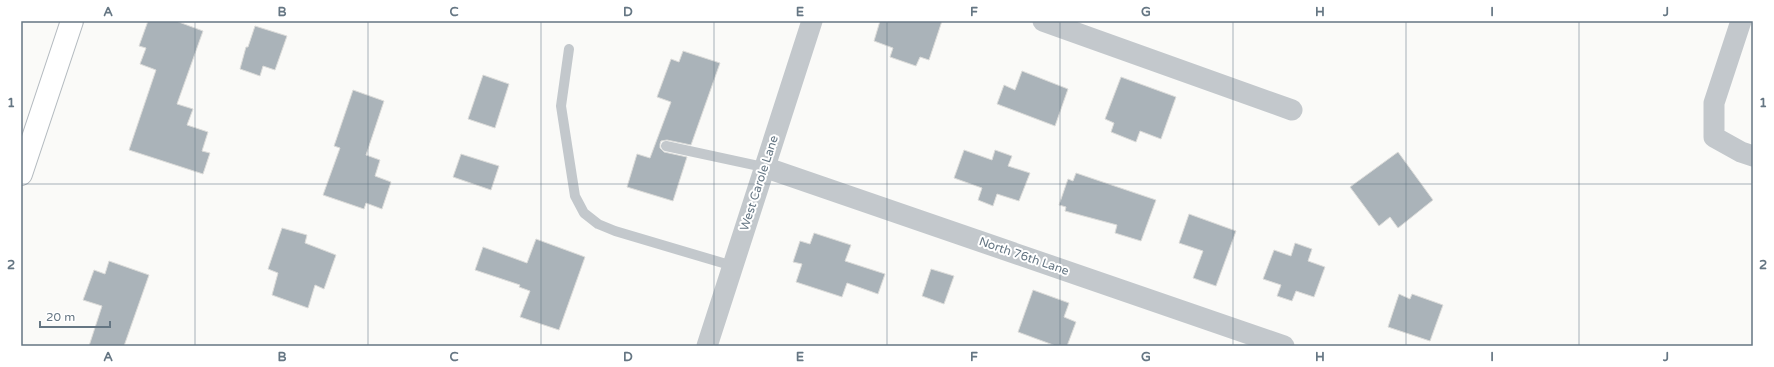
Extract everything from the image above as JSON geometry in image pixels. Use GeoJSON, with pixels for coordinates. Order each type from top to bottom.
{"type":"FeatureCollection","features":[{"type":"Feature","properties":{"kind":"street"},"geometry":{"type":"LineString","coordinates":[[21,174],[72,21]]}},
{"type":"Feature","properties":{"kind":"street","name":"West Carole Lane"},"geometry":{"type":"LineString","coordinates":[[708,346],[764,167],[812,21]]}},
{"type":"Feature","properties":{"kind":"street"},"geometry":{"type":"LineString","coordinates":[[1044,21],[1292,110]]}},
{"type":"Feature","properties":{"kind":"street"},"geometry":{"type":"LineString","coordinates":[[1741,21],[1714,103],[1714,137],[1741,152],[1753,156]]}},
{"type":"Feature","properties":{"kind":"street","name":"North 76th Lane"},"geometry":{"type":"LineString","coordinates":[[764,167],[1284,346]]}},
{"type":"Feature","properties":{"kind":"lane"},"geometry":{"type":"LineString","coordinates":[[569,49],[561,106],[575,196],[584,213],[598,224],[615,231],[733,266]]}},
{"type":"Feature","properties":{"kind":"lane"},"geometry":{"type":"LineString","coordinates":[[666,146],[764,167]]}},
{"type":"Feature","properties":{"kind":"building"},"geometry":{"type":"Polygon","coordinates":[[[148,21],[176,21],[203,31],[177,104],[193,109],[187,125],[208,132],[202,151],[210,153],[203,174],[129,150],[156,70],[140,64],[146,48],[139,46],[148,21]]]}},
{"type":"Feature","properties":{"kind":"building"},"geometry":{"type":"Polygon","coordinates":[[[880,21],[942,21],[929,60],[920,57],[916,66],[890,57],[893,48],[874,41],[880,21]]]}},
{"type":"Feature","properties":{"kind":"building"},"geometry":{"type":"Polygon","coordinates":[[[255,26],[287,36],[275,70],[263,66],[260,76],[240,69],[246,47],[248,47],[255,26]]]}},
{"type":"Feature","properties":{"kind":"building"},"geometry":{"type":"Polygon","coordinates":[[[683,51],[720,63],[691,145],[667,140],[661,141],[660,148],[664,152],[687,157],[673,201],[627,187],[637,154],[650,158],[671,102],[657,97],[671,59],[679,62],[683,51]]]}},
{"type":"Feature","properties":{"kind":"building"},"geometry":{"type":"Polygon","coordinates":[[[1022,71],[1068,89],[1055,126],[997,104],[1004,85],[1015,90],[1022,71]]]}},
{"type":"Feature","properties":{"kind":"building"},"geometry":{"type":"Polygon","coordinates":[[[483,75],[509,84],[495,128],[468,119],[483,75]]]}},
{"type":"Feature","properties":{"kind":"building"},"geometry":{"type":"Polygon","coordinates":[[[1121,77],[1176,97],[1161,139],[1140,131],[1136,142],[1111,132],[1114,123],[1105,119],[1121,77]]]}},
{"type":"Feature","properties":{"kind":"building"},"geometry":{"type":"Polygon","coordinates":[[[353,90],[384,101],[366,155],[380,160],[375,176],[391,182],[382,209],[366,203],[364,209],[323,195],[340,148],[334,146],[353,90]]]}},
{"type":"Feature","properties":{"kind":"building"},"geometry":{"type":"Polygon","coordinates":[[[964,150],[992,160],[995,150],[1012,156],[1008,166],[1030,173],[1019,201],[997,194],[993,206],[978,200],[982,188],[954,178],[964,150]]]}},
{"type":"Feature","properties":{"kind":"building"},"geometry":{"type":"Polygon","coordinates":[[[1398,152],[1433,200],[1398,228],[1390,217],[1379,226],[1350,187],[1398,152]]]}},
{"type":"Feature","properties":{"kind":"building"},"geometry":{"type":"Polygon","coordinates":[[[461,154],[499,166],[491,190],[453,177],[461,154]]]}},
{"type":"Feature","properties":{"kind":"building"},"geometry":{"type":"Polygon","coordinates":[[[1076,173],[1156,200],[1141,241],[1115,233],[1117,225],[1065,211],[1066,207],[1059,205],[1068,179],[1073,181],[1076,173]]]}},
{"type":"Feature","properties":{"kind":"building"},"geometry":{"type":"Polygon","coordinates":[[[1189,214],[1236,231],[1216,286],[1193,278],[1203,251],[1179,243],[1189,214]]]}},
{"type":"Feature","properties":{"kind":"building"},"geometry":{"type":"Polygon","coordinates":[[[282,228],[307,235],[305,243],[336,255],[324,289],[315,285],[308,308],[272,295],[278,273],[268,269],[282,228]]]}},
{"type":"Feature","properties":{"kind":"building"},"geometry":{"type":"Polygon","coordinates":[[[814,233],[851,245],[845,261],[885,274],[878,294],[847,283],[842,297],[796,282],[802,264],[793,262],[800,241],[810,244],[814,233]]]}},
{"type":"Feature","properties":{"kind":"building"},"geometry":{"type":"Polygon","coordinates":[[[536,239],[585,257],[559,330],[520,317],[530,291],[519,287],[520,285],[475,270],[483,247],[527,263],[536,239]]]}},
{"type":"Feature","properties":{"kind":"building"},"geometry":{"type":"Polygon","coordinates":[[[1295,243],[1312,249],[1308,261],[1325,267],[1314,297],[1296,291],[1292,301],[1277,296],[1281,285],[1263,279],[1274,250],[1291,256],[1295,243]]]}},
{"type":"Feature","properties":{"kind":"building"},"geometry":{"type":"Polygon","coordinates":[[[109,261],[149,275],[124,346],[89,346],[102,306],[83,300],[94,270],[105,274],[109,261]]]}},
{"type":"Feature","properties":{"kind":"building"},"geometry":{"type":"Polygon","coordinates":[[[931,269],[954,276],[944,304],[922,296],[931,269]]]}},
{"type":"Feature","properties":{"kind":"building"},"geometry":{"type":"Polygon","coordinates":[[[1033,290],[1069,303],[1064,317],[1076,322],[1067,346],[1056,346],[1018,332],[1033,290]]]}},
{"type":"Feature","properties":{"kind":"building"},"geometry":{"type":"Polygon","coordinates":[[[1399,294],[1410,299],[1412,294],[1443,305],[1430,341],[1388,327],[1399,294]]]}}]}
